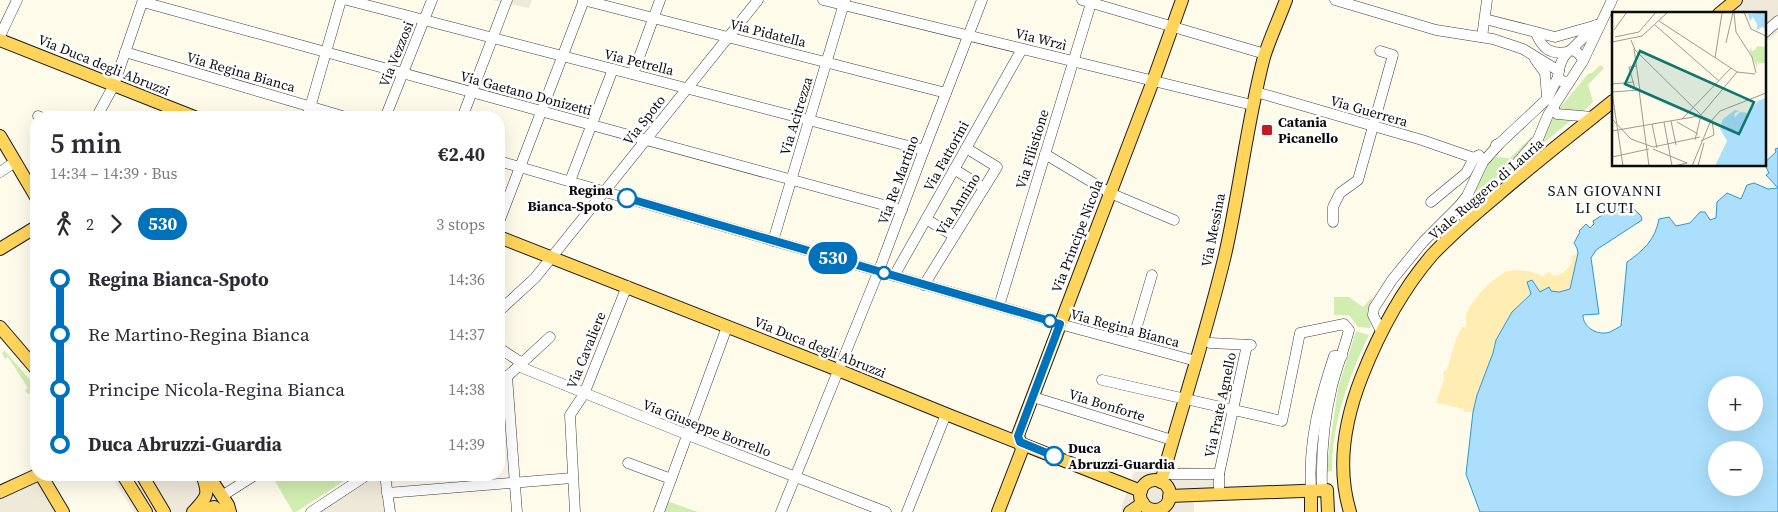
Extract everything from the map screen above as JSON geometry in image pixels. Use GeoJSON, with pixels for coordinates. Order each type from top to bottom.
{"type":"FeatureCollection","features":[{"type":"Feature","properties":{"kind":"main road","name":"Via Principe Nicola"},"geometry":{"type":"LineString","coordinates":[[998,512],[1022,450],[1018,436],[1182,0]]}},
{"type":"Feature","properties":{"kind":"main road","name":"Via Messina"},"geometry":{"type":"LineString","coordinates":[[1164,474],[1172,440],[1203,342],[1225,253],[1254,99],[1265,54],[1286,0]]}},
{"type":"Feature","properties":{"kind":"main road"},"geometry":{"type":"LineString","coordinates":[[1721,12],[1736,0]]}},
{"type":"Feature","properties":{"kind":"main road","name":"Via Duca degli Abruzzi"},"geometry":{"type":"LineString","coordinates":[[0,38],[179,111]]}},
{"type":"Feature","properties":{"kind":"main road","name":"Viale Ruggero di Lauria"},"geometry":{"type":"LineString","coordinates":[[1350,512],[1344,478],[1346,427],[1359,382],[1401,298],[1432,256],[1462,225],[1612,102]]}},
{"type":"Feature","properties":{"kind":"main road"},"geometry":{"type":"LineString","coordinates":[[0,136],[30,187]]}},
{"type":"Feature","properties":{"kind":"main road"},"geometry":{"type":"LineString","coordinates":[[0,248],[30,230]]}},
{"type":"Feature","properties":{"kind":"main road","name":"Via Duca degli Abruzzi"},"geometry":{"type":"LineString","coordinates":[[505,239],[1020,442],[1142,500]]}},
{"type":"Feature","properties":{"kind":"main road"},"geometry":{"type":"LineString","coordinates":[[0,327],[30,360]]}},
{"type":"Feature","properties":{"kind":"main road"},"geometry":{"type":"LineString","coordinates":[[1130,512],[1142,500],[1143,486],[1164,474],[1170,496],[1162,510],[1154,509],[1142,500]]}},
{"type":"Feature","properties":{"kind":"main road"},"geometry":{"type":"LineString","coordinates":[[0,492],[30,478]]}},
{"type":"Feature","properties":{"kind":"main road"},"geometry":{"type":"LineString","coordinates":[[45,481],[63,512]]}},
{"type":"Feature","properties":{"kind":"main road"},"geometry":{"type":"LineString","coordinates":[[127,481],[146,512]]}},
{"type":"Feature","properties":{"kind":"main road"},"geometry":{"type":"LineString","coordinates":[[146,481],[164,512]]}},
{"type":"Feature","properties":{"kind":"main road"},"geometry":{"type":"LineString","coordinates":[[193,512],[207,495],[204,481]]}},
{"type":"Feature","properties":{"kind":"main road"},"geometry":{"type":"LineString","coordinates":[[197,512],[225,506],[211,481]]}},
{"type":"Feature","properties":{"kind":"main road"},"geometry":{"type":"LineString","coordinates":[[1170,496],[1320,490]]}},
{"type":"Feature","properties":{"kind":"main road"},"geometry":{"type":"LineString","coordinates":[[1312,512],[1320,490]]}},
{"type":"Feature","properties":{"kind":"main road"},"geometry":{"type":"LineString","coordinates":[[1320,490],[1328,512]]}},
{"type":"Feature","properties":{"kind":"street"},"geometry":{"type":"LineString","coordinates":[[0,38],[17,0]]}},
{"type":"Feature","properties":{"kind":"street"},"geometry":{"type":"LineString","coordinates":[[308,111],[341,0]]}},
{"type":"Feature","properties":{"kind":"street","name":"Via Petrella"},"geometry":{"type":"LineString","coordinates":[[347,0],[924,150]]}},
{"type":"Feature","properties":{"kind":"street","name":"Via Vezzosi"},"geometry":{"type":"LineString","coordinates":[[388,111],[432,0]]}},
{"type":"Feature","properties":{"kind":"street"},"geometry":{"type":"LineString","coordinates":[[505,206],[584,0]]}},
{"type":"Feature","properties":{"kind":"street","name":"Via Pidatella"},"geometry":{"type":"LineString","coordinates":[[584,0],[946,92]]}},
{"type":"Feature","properties":{"kind":"street"},"geometry":{"type":"LineString","coordinates":[[633,74],[660,0]]}},
{"type":"Feature","properties":{"kind":"street","name":"Via Spoto"},"geometry":{"type":"LineString","coordinates":[[505,306],[535,278],[758,0]]}},
{"type":"Feature","properties":{"kind":"street","name":"Via Wrzì"},"geometry":{"type":"LineString","coordinates":[[823,0],[844,2],[968,36],[1153,81],[1254,99]]}},
{"type":"Feature","properties":{"kind":"street","name":"Via Re Martino"},"geometry":{"type":"LineString","coordinates":[[782,512],[878,272],[982,0]]}},
{"type":"Feature","properties":{"kind":"street"},"geometry":{"type":"LineString","coordinates":[[1334,0],[1436,30],[1482,37],[1522,49],[1558,74],[1562,82],[1570,81]]}},
{"type":"Feature","properties":{"kind":"street"},"geometry":{"type":"LineString","coordinates":[[1482,37],[1487,0]]}},
{"type":"Feature","properties":{"kind":"street"},"geometry":{"type":"LineString","coordinates":[[1382,333],[1374,315],[1374,308],[1392,280],[1423,242],[1468,196],[1483,162],[1500,143],[1550,102],[1570,81],[1583,62],[1612,0]]}},
{"type":"Feature","properties":{"kind":"street"},"geometry":{"type":"LineString","coordinates":[[100,111],[114,85],[143,1]]}},
{"type":"Feature","properties":{"kind":"street","name":"Via Gaetano Donizetti"},"geometry":{"type":"LineString","coordinates":[[143,1],[471,93],[902,210]]}},
{"type":"Feature","properties":{"kind":"street"},"geometry":{"type":"LineString","coordinates":[[1088,1],[1265,54]]}},
{"type":"Feature","properties":{"kind":"street","name":"Via Filistione"},"geometry":{"type":"LineString","coordinates":[[999,306],[1074,61],[1088,1]]}},
{"type":"Feature","properties":{"kind":"street"},"geometry":{"type":"LineString","coordinates":[[465,111],[507,2]]}},
{"type":"Feature","properties":{"kind":"street","name":"Via Acitrezza"},"geometry":{"type":"LineString","coordinates":[[773,241],[844,2]]}},
{"type":"Feature","properties":{"kind":"street"},"geometry":{"type":"LineString","coordinates":[[1513,182],[1517,163],[1538,139],[1548,115],[1558,74],[1569,51],[1605,16]]}},
{"type":"Feature","properties":{"kind":"street"},"geometry":{"type":"LineString","coordinates":[[1485,19],[1554,37],[1597,25]]}},
{"type":"Feature","properties":{"kind":"street"},"geometry":{"type":"LineString","coordinates":[[1766,31],[1778,21]]}},
{"type":"Feature","properties":{"kind":"street"},"geometry":{"type":"LineString","coordinates":[[1536,33],[1540,43],[1547,50],[1556,53],[1575,51],[1581,56],[1583,62]]}},
{"type":"Feature","properties":{"kind":"street","name":"Via Fattorini"},"geometry":{"type":"LineString","coordinates":[[894,276],[1022,49]]}},
{"type":"Feature","properties":{"kind":"street"},"geometry":{"type":"LineString","coordinates":[[1522,49],[1542,67],[1550,102],[1557,114],[1593,118]]}},
{"type":"Feature","properties":{"kind":"street","name":"Via Regina Bianca"},"geometry":{"type":"LineString","coordinates":[[125,52],[326,111]]}},
{"type":"Feature","properties":{"kind":"street"},"geometry":{"type":"LineString","coordinates":[[1333,222],[1333,207],[1340,193],[1358,180],[1393,55],[1380,52]]}},
{"type":"Feature","properties":{"kind":"street"},"geometry":{"type":"LineString","coordinates":[[570,181],[613,69]]}},
{"type":"Feature","properties":{"kind":"street","name":"Via Guerrera"},"geometry":{"type":"LineString","coordinates":[[1254,99],[1373,126],[1474,158]]}},
{"type":"Feature","properties":{"kind":"street"},"geometry":{"type":"LineString","coordinates":[[1431,202],[1466,173],[1474,158],[1500,143]]}},
{"type":"Feature","properties":{"kind":"street","name":"Via Annino"},"geometry":{"type":"LineString","coordinates":[[924,285],[997,168],[966,148]]}},
{"type":"Feature","properties":{"kind":"street"},"geometry":{"type":"LineString","coordinates":[[1044,154],[1110,194],[1174,220]]}},
{"type":"Feature","properties":{"kind":"street"},"geometry":{"type":"LineString","coordinates":[[0,172],[15,162]]}},
{"type":"Feature","properties":{"kind":"street","name":"Via Regina Bianca"},"geometry":{"type":"LineString","coordinates":[[505,163],[878,272],[1196,361]]}},
{"type":"Feature","properties":{"kind":"street"},"geometry":{"type":"LineString","coordinates":[[954,169],[984,188]]}},
{"type":"Feature","properties":{"kind":"street"},"geometry":{"type":"LineString","coordinates":[[1452,214],[1462,225]]}},
{"type":"Feature","properties":{"kind":"street"},"geometry":{"type":"LineString","coordinates":[[926,220],[954,236]]}},
{"type":"Feature","properties":{"kind":"street"},"geometry":{"type":"LineString","coordinates":[[1132,343],[1152,276]]}},
{"type":"Feature","properties":{"kind":"street","name":"Via Cavaliere"},"geometry":{"type":"LineString","coordinates":[[574,512],[570,415],[584,394],[627,286]]}},
{"type":"Feature","properties":{"kind":"street"},"geometry":{"type":"LineString","coordinates":[[1102,380],[1282,421],[1300,333],[1344,324],[1349,330],[1342,356],[1334,356],[1314,428],[1309,466],[1320,490]]}},
{"type":"Feature","properties":{"kind":"street"},"geometry":{"type":"LineString","coordinates":[[659,512],[727,327]]}},
{"type":"Feature","properties":{"kind":"street"},"geometry":{"type":"LineString","coordinates":[[517,512],[507,376],[550,337]]}},
{"type":"Feature","properties":{"kind":"street","name":"Via Frate Agnello"},"geometry":{"type":"LineString","coordinates":[[1210,343],[1249,345],[1232,410],[1220,472],[1222,495]]}},
{"type":"Feature","properties":{"kind":"street","name":"Via Giuseppe Borrello"},"geometry":{"type":"LineString","coordinates":[[505,353],[520,365],[584,394],[886,512]]}},
{"type":"Feature","properties":{"kind":"street","name":"Via Bonforte"},"geometry":{"type":"LineString","coordinates":[[1034,397],[1172,440]]}},
{"type":"Feature","properties":{"kind":"street"},"geometry":{"type":"LineString","coordinates":[[907,512],[946,414]]}},
{"type":"Feature","properties":{"kind":"street"},"geometry":{"type":"LineString","coordinates":[[628,464],[671,479]]}},
{"type":"Feature","properties":{"kind":"street"},"geometry":{"type":"LineString","coordinates":[[1164,474],[1220,472]]}},
{"type":"Feature","properties":{"kind":"street"},"geometry":{"type":"LineString","coordinates":[[390,493],[572,478]]}},
{"type":"Feature","properties":{"kind":"street"},"geometry":{"type":"LineString","coordinates":[[225,506],[249,481]]}},
{"type":"Feature","properties":{"kind":"street"},"geometry":{"type":"LineString","coordinates":[[311,512],[358,481]]}},
{"type":"Feature","properties":{"kind":"street"},"geometry":{"type":"LineString","coordinates":[[386,481],[390,493],[390,512]]}},
{"type":"Feature","properties":{"kind":"street"},"geometry":{"type":"LineString","coordinates":[[460,481],[460,487]]}},
{"type":"Feature","properties":{"kind":"green space"},"geometry":{"type":"Polygon","coordinates":[[[1600,65],[1604,68],[1588,85],[1593,102],[1581,113],[1558,110],[1588,74],[1592,73],[1600,65]]]}},
{"type":"Feature","properties":{"kind":"green space"},"geometry":{"type":"Polygon","coordinates":[[[1555,118],[1574,118],[1519,163],[1550,120],[1555,118]]]}},
{"type":"Feature","properties":{"kind":"green space"},"geometry":{"type":"Polygon","coordinates":[[[1531,137],[1533,140],[1512,170],[1459,213],[1487,164],[1496,157],[1510,158],[1531,137]]]}},
{"type":"Feature","properties":{"kind":"green space"},"geometry":{"type":"Polygon","coordinates":[[[1373,296],[1368,314],[1371,328],[1358,327],[1349,315],[1334,315],[1334,297],[1349,297],[1363,307],[1373,296]]]}},
{"type":"Feature","properties":{"kind":"green space"},"geometry":{"type":"Polygon","coordinates":[[[1356,331],[1369,335],[1348,384],[1338,418],[1332,471],[1326,472],[1338,388],[1356,331]]]}},
{"type":"Feature","properties":{"kind":"green space"},"geometry":{"type":"Polygon","coordinates":[[[5,351],[30,380],[30,394],[25,390],[28,388],[8,357],[5,359],[2,353],[5,351]]]}},
{"type":"Feature","properties":{"kind":"green space"},"geometry":{"type":"Polygon","coordinates":[[[275,481],[344,481],[296,512],[293,512],[275,481]]]}},
{"type":"Feature","properties":{"kind":"green space"},"geometry":{"type":"Polygon","coordinates":[[[667,501],[698,512],[663,512],[667,501]]]}},
{"type":"Feature","properties":{"kind":"sand"},"geometry":{"type":"Polygon","coordinates":[[[1578,253],[1570,289],[1540,292],[1532,280],[1531,294],[1512,312],[1496,340],[1473,412],[1464,412],[1464,409],[1436,403],[1444,379],[1443,372],[1447,369],[1459,332],[1462,327],[1466,327],[1468,310],[1483,290],[1496,278],[1508,271],[1526,271],[1542,276],[1549,272],[1554,276],[1560,274],[1572,263],[1571,257],[1578,253]]]}},
{"type":"Feature","properties":{"kind":"shaded area"},"geometry":{"type":"Polygon","coordinates":[[[492,0],[532,0],[529,8],[492,0]]]}},
{"type":"Feature","properties":{"kind":"shaded area"},"geometry":{"type":"Polygon","coordinates":[[[1736,0],[1778,0],[1778,32],[1766,41],[1766,12],[1721,12],[1736,0]]]}},
{"type":"Feature","properties":{"kind":"shaded area"},"geometry":{"type":"Polygon","coordinates":[[[1137,464],[1225,471],[1225,501],[1194,501],[1194,512],[1122,512],[1122,505],[1137,464]]]}},
{"type":"Feature","properties":{"kind":"shaded area"},"geometry":{"type":"Polygon","coordinates":[[[30,478],[30,481],[41,481],[63,512],[0,512],[0,492],[30,478]]]}},
{"type":"Feature","properties":{"kind":"shaded area"},"geometry":{"type":"Polygon","coordinates":[[[115,481],[213,481],[228,505],[218,512],[134,512],[115,481]]]}},
{"type":"Feature","properties":{"kind":"shaded area"},"geometry":{"type":"Polygon","coordinates":[[[358,481],[393,481],[396,512],[311,512],[358,481]]]}},
{"type":"Feature","properties":{"kind":"water"},"geometry":{"type":"Polygon","coordinates":[[[1778,148],[1778,188],[1766,175],[1769,173],[1766,166],[1766,161],[1776,152],[1775,149],[1778,148]]]}},
{"type":"Feature","properties":{"kind":"water"},"geometry":{"type":"Polygon","coordinates":[[[1754,183],[1768,189],[1778,188],[1778,512],[1480,512],[1466,474],[1473,412],[1496,340],[1512,312],[1531,294],[1527,282],[1532,280],[1540,292],[1549,287],[1551,291],[1559,292],[1570,289],[1578,253],[1574,243],[1579,231],[1586,224],[1590,228],[1594,224],[1593,221],[1618,205],[1635,210],[1642,220],[1596,250],[1591,258],[1599,314],[1583,315],[1584,320],[1588,327],[1596,332],[1610,332],[1621,326],[1627,262],[1639,253],[1652,239],[1659,219],[1669,217],[1676,226],[1690,223],[1700,212],[1705,212],[1710,220],[1716,218],[1717,202],[1727,193],[1741,199],[1747,185],[1754,183]]]}},
{"type":"Feature","properties":{"kind":"bus line","name":"530"},"geometry":{"type":"LineString","coordinates":[[627,198],[1060,324],[1018,436],[1020,442],[1054,456]]}},
{"type":"Feature","properties":{"kind":"place","name":"Catania Picanello"},"geometry":{"type":"Point","coordinates":[1267,130]}},
{"type":"Feature","properties":{"kind":"place","name":"Regina Bianca-Spoto"},"geometry":{"type":"Point","coordinates":[627,198]}},
{"type":"Feature","properties":{"kind":"place","name":"Duca Abruzzi-Guardia"},"geometry":{"type":"Point","coordinates":[1054,456]}},
{"type":"Feature","properties":{"kind":"district","name":"SAN GIOVANNI LI CUTI"},"geometry":{"type":"Point","coordinates":[1605,198]}}]}
